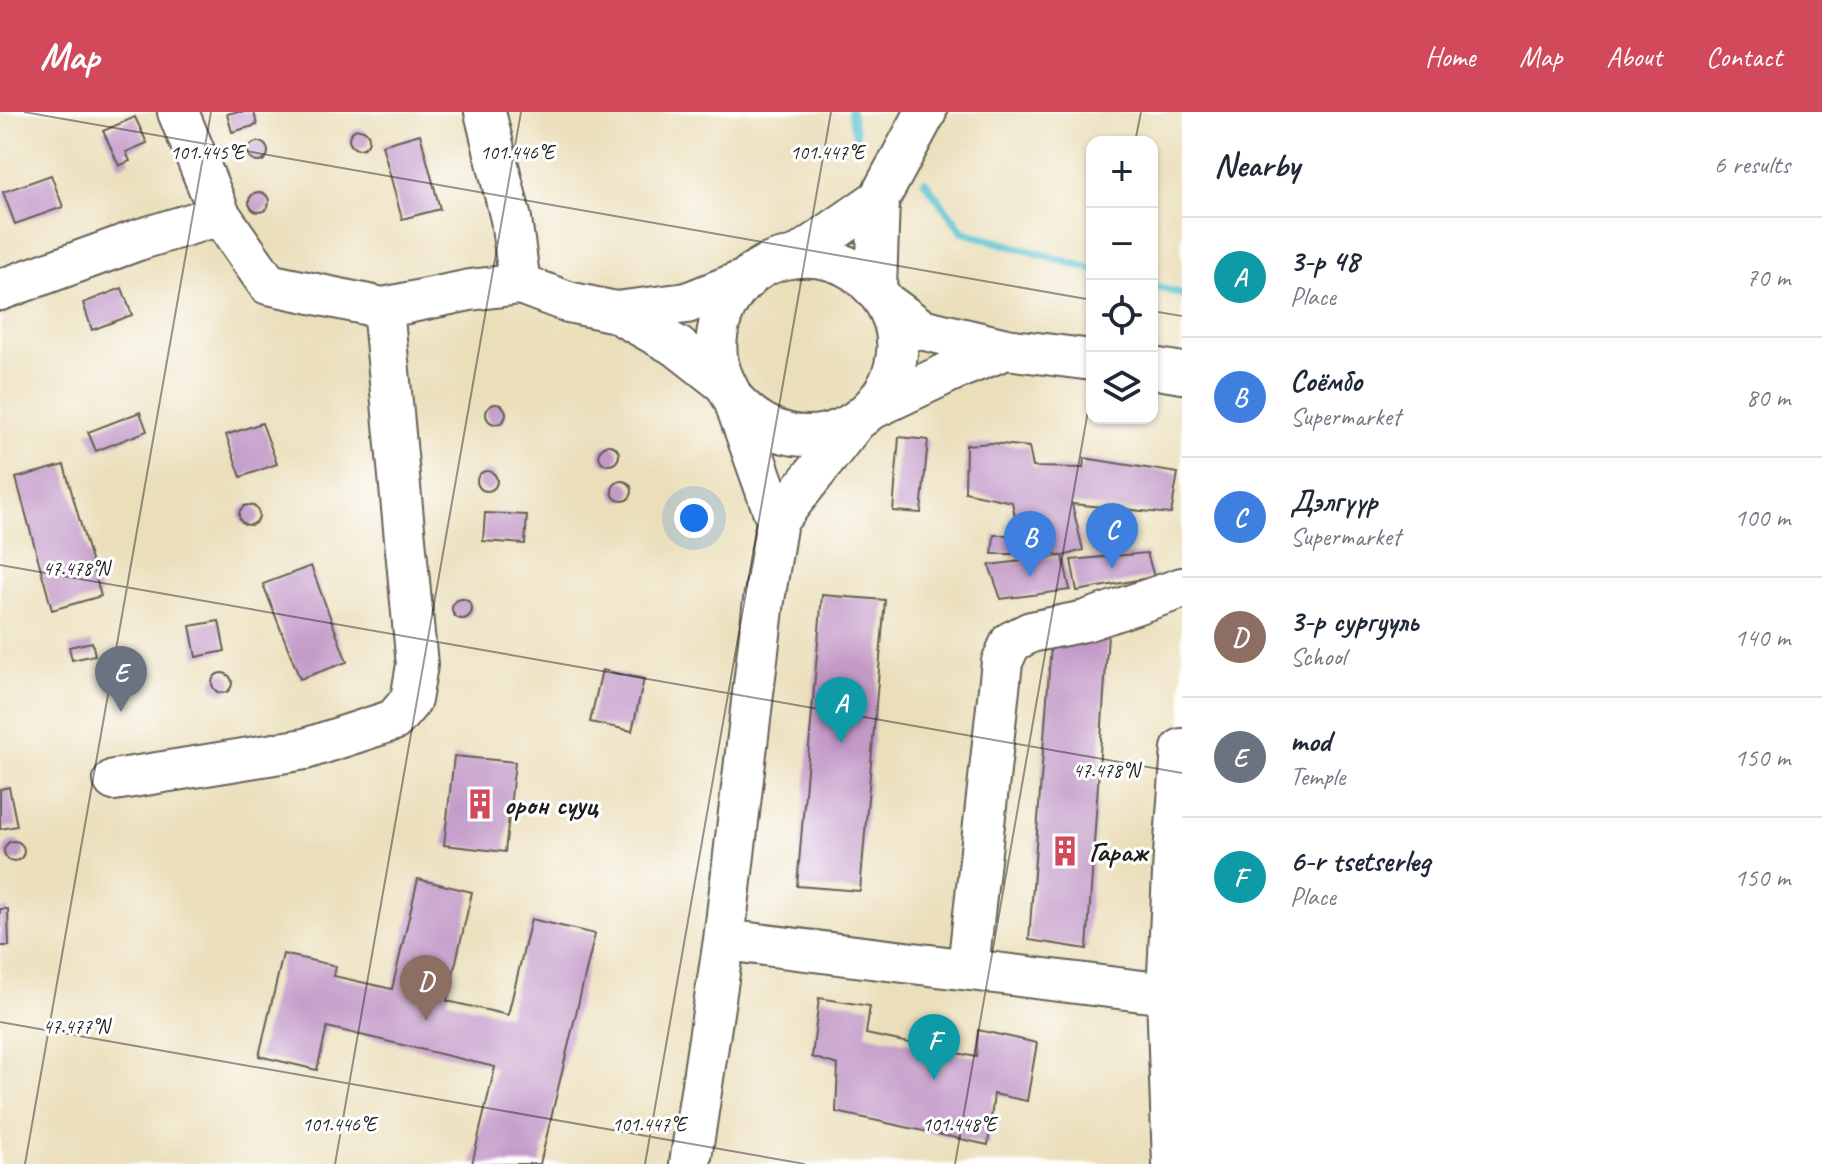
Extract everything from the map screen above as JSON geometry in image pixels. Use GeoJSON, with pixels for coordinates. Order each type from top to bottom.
{"type":"FeatureCollection","features":[{"type":"Feature","properties":{"kind":"street"},"geometry":{"type":"LineString","coordinates":[[178,112],[220,215],[268,284],[383,308],[470,290],[520,284],[568,302],[616,312],[678,347],[730,392],[747,414],[763,425],[800,436],[819,436],[956,369],[1006,349]]}},
{"type":"Feature","properties":{"kind":"street"},"geometry":{"type":"LineString","coordinates":[[485,112],[511,219],[520,284]]}},
{"type":"Feature","properties":{"kind":"street"},"geometry":{"type":"LineString","coordinates":[[796,257],[879,199],[926,112]]}},
{"type":"Feature","properties":{"kind":"street"},"geometry":{"type":"LineString","coordinates":[[777,521],[887,386],[896,359],[897,340],[893,321],[881,296],[879,199]]}},
{"type":"Feature","properties":{"kind":"street"},"geometry":{"type":"LineString","coordinates":[[0,290],[138,240],[220,215]]}},
{"type":"Feature","properties":{"kind":"street"},"geometry":{"type":"LineString","coordinates":[[616,312],[687,303],[747,279],[778,261],[814,256],[848,266],[921,329],[1006,349],[1086,359]]}},
{"type":"Feature","properties":{"kind":"street"},"geometry":{"type":"LineString","coordinates":[[690,1164],[724,940],[764,600],[777,521],[718,366],[718,327],[734,292],[747,279]]}},
{"type":"Feature","properties":{"kind":"street"},"geometry":{"type":"LineString","coordinates":[[114,780],[305,749],[394,720],[411,700],[417,665],[383,308]]}},
{"type":"Feature","properties":{"kind":"street"},"geometry":{"type":"LineString","coordinates":[[1158,369],[1182,373]]}},
{"type":"Feature","properties":{"kind":"street"},"geometry":{"type":"LineString","coordinates":[[968,968],[1002,662],[1011,642],[1031,632],[1085,621],[1182,588]]}},
{"type":"Feature","properties":{"kind":"street"},"geometry":{"type":"LineString","coordinates":[[1173,1164],[1167,994],[1176,941],[1182,749]]}},
{"type":"Feature","properties":{"kind":"street"},"geometry":{"type":"LineString","coordinates":[[724,940],[1167,994]]}},
{"type":"Feature","properties":{"kind":"building"},"geometry":{"type":"Polygon","coordinates":[[[254,112],[257,125],[232,132],[227,114],[254,112]]]}},
{"type":"Feature","properties":{"kind":"building"},"geometry":{"type":"Polygon","coordinates":[[[135,117],[147,143],[126,152],[130,161],[119,166],[103,131],[135,117]]]}},
{"type":"Feature","properties":{"kind":"building"},"geometry":{"type":"Polygon","coordinates":[[[355,129],[363,129],[369,139],[363,149],[355,149],[349,143],[349,135],[355,129]]]}},
{"type":"Feature","properties":{"kind":"building"},"geometry":{"type":"Polygon","coordinates":[[[420,134],[440,209],[402,219],[382,145],[420,134]]]}},
{"type":"Feature","properties":{"kind":"building"},"geometry":{"type":"Polygon","coordinates":[[[254,142],[262,142],[268,152],[262,162],[254,162],[248,156],[248,148],[254,142]]]}},
{"type":"Feature","properties":{"kind":"building"},"geometry":{"type":"Polygon","coordinates":[[[51,175],[63,207],[15,224],[3,192],[51,175]]]}},
{"type":"Feature","properties":{"kind":"building"},"geometry":{"type":"Polygon","coordinates":[[[255,192],[263,192],[269,202],[263,212],[255,212],[249,206],[249,198],[255,192]]]}},
{"type":"Feature","properties":{"kind":"building"},"geometry":{"type":"Polygon","coordinates":[[[122,288],[132,315],[92,330],[83,303],[122,288]]]}},
{"type":"Feature","properties":{"kind":"building"},"geometry":{"type":"Polygon","coordinates":[[[492,404],[500,404],[506,414],[500,424],[492,424],[486,418],[486,410],[492,404]]]}},
{"type":"Feature","properties":{"kind":"building"},"geometry":{"type":"Polygon","coordinates":[[[140,412],[147,431],[96,451],[88,432],[140,412]]]}},
{"type":"Feature","properties":{"kind":"building"},"geometry":{"type":"Polygon","coordinates":[[[262,423],[277,464],[241,477],[226,435],[262,423]]]}},
{"type":"Feature","properties":{"kind":"building"},"geometry":{"type":"Polygon","coordinates":[[[899,437],[928,440],[921,513],[893,511],[899,437]]]}},
{"type":"Feature","properties":{"kind":"building"},"geometry":{"type":"Polygon","coordinates":[[[992,443],[1029,447],[1033,467],[1083,468],[1084,458],[1178,473],[1171,514],[1072,504],[1083,550],[1063,556],[1050,553],[1045,519],[1016,522],[1012,502],[965,492],[966,445],[992,443]]]}},
{"type":"Feature","properties":{"kind":"building"},"geometry":{"type":"Polygon","coordinates":[[[605,445],[613,445],[619,455],[613,465],[605,465],[599,459],[599,451],[605,445]]]}},
{"type":"Feature","properties":{"kind":"building"},"geometry":{"type":"Polygon","coordinates":[[[64,465],[101,596],[52,610],[16,478],[64,465]]]}},
{"type":"Feature","properties":{"kind":"building"},"geometry":{"type":"Polygon","coordinates":[[[483,471],[491,471],[497,481],[491,491],[483,491],[477,485],[477,477],[483,471]]]}},
{"type":"Feature","properties":{"kind":"building"},"geometry":{"type":"Polygon","coordinates":[[[618,481],[626,481],[632,491],[626,501],[618,501],[612,495],[612,487],[618,481]]]}},
{"type":"Feature","properties":{"kind":"building"},"geometry":{"type":"Polygon","coordinates":[[[245,505],[253,505],[259,515],[253,525],[245,525],[239,519],[239,511],[245,505]]]}},
{"type":"Feature","properties":{"kind":"building"},"geometry":{"type":"Polygon","coordinates":[[[485,513],[527,515],[525,544],[483,541],[485,513]]]}},
{"type":"Feature","properties":{"kind":"building"},"geometry":{"type":"Polygon","coordinates":[[[994,535],[1029,535],[1030,554],[992,554],[994,535]]]}},
{"type":"Feature","properties":{"kind":"building"},"geometry":{"type":"Polygon","coordinates":[[[1147,553],[1154,577],[1077,591],[1071,560],[1147,553]]]}},
{"type":"Feature","properties":{"kind":"building"},"geometry":{"type":"Polygon","coordinates":[[[1063,556],[1070,590],[1001,599],[989,565],[1063,556]]]}},
{"type":"Feature","properties":{"kind":"building"},"geometry":{"type":"Polygon","coordinates":[[[311,566],[347,662],[300,679],[263,584],[311,566]]]}},
{"type":"Feature","properties":{"kind":"building"},"geometry":{"type":"Polygon","coordinates":[[[822,595],[885,600],[860,891],[797,886],[822,595]]]}},
{"type":"Feature","properties":{"kind":"building"},"geometry":{"type":"Polygon","coordinates":[[[458,599],[466,599],[472,609],[466,619],[458,619],[452,613],[452,605],[458,599]]]}},
{"type":"Feature","properties":{"kind":"building"},"geometry":{"type":"Polygon","coordinates":[[[219,621],[225,651],[196,657],[190,626],[219,621]]]}},
{"type":"Feature","properties":{"kind":"building","name":"Гараж"},"geometry":{"type":"Polygon","coordinates":[[[1052,631],[1108,634],[1087,949],[1029,940],[1052,631]]]}},
{"type":"Feature","properties":{"kind":"building"},"geometry":{"type":"Polygon","coordinates":[[[92,642],[95,655],[72,660],[69,647],[92,642]]]}},
{"type":"Feature","properties":{"kind":"building"},"geometry":{"type":"Polygon","coordinates":[[[602,670],[644,679],[632,731],[590,722],[602,670]]]}},
{"type":"Feature","properties":{"kind":"building"},"geometry":{"type":"Polygon","coordinates":[[[218,673],[226,673],[232,683],[226,693],[218,693],[212,687],[212,679],[218,673]]]}},
{"type":"Feature","properties":{"kind":"building","name":"орон сууц"},"geometry":{"type":"Polygon","coordinates":[[[454,756],[515,762],[505,852],[444,845],[454,756]]]}},
{"type":"Feature","properties":{"kind":"building"},"geometry":{"type":"Polygon","coordinates":[[[9,787],[17,826],[0,829],[0,789],[9,787]]]}},
{"type":"Feature","properties":{"kind":"building"},"geometry":{"type":"Polygon","coordinates":[[[10,841],[18,841],[24,851],[18,861],[10,861],[4,855],[4,847],[10,841]]]}},
{"type":"Feature","properties":{"kind":"building"},"geometry":{"type":"Polygon","coordinates":[[[418,879],[472,892],[447,1001],[508,1015],[531,919],[595,934],[540,1164],[472,1164],[495,1067],[327,1027],[317,1070],[259,1056],[283,954],[336,966],[334,976],[392,989],[418,879]]]}},
{"type":"Feature","properties":{"kind":"building"},"geometry":{"type":"Polygon","coordinates":[[[0,909],[8,909],[9,946],[0,946],[0,909]]]}},
{"type":"Feature","properties":{"kind":"building"},"geometry":{"type":"Polygon","coordinates":[[[819,998],[870,1006],[866,1034],[976,1057],[978,1030],[1037,1043],[1027,1101],[994,1094],[988,1145],[836,1112],[838,1065],[812,1057],[819,998]]]}},
{"type":"Feature","properties":{"kind":"waterway"},"geometry":{"type":"LineString","coordinates":[[851,112],[857,141]]}},
{"type":"Feature","properties":{"kind":"waterway"},"geometry":{"type":"LineString","coordinates":[[925,182],[963,232],[1086,267]]}},
{"type":"Feature","properties":{"kind":"waterway"},"geometry":{"type":"LineString","coordinates":[[1158,288],[1182,294]]}},
{"type":"Feature","properties":{"kind":"place","name":"Дэлгүүр"},"geometry":{"type":"Point","coordinates":[1112,569]}},
{"type":"Feature","properties":{"kind":"place","name":"Соёмбо"},"geometry":{"type":"Point","coordinates":[1030,577]}},
{"type":"Feature","properties":{"kind":"place","name":"mod"},"geometry":{"type":"Point","coordinates":[121,712]}},
{"type":"Feature","properties":{"kind":"place","name":"3-р 48"},"geometry":{"type":"Point","coordinates":[841,743]}},
{"type":"Feature","properties":{"kind":"place","name":"орон сууц"},"geometry":{"type":"Point","coordinates":[480,804]}},
{"type":"Feature","properties":{"kind":"place","name":"Гараж"},"geometry":{"type":"Point","coordinates":[1065,851]}},
{"type":"Feature","properties":{"kind":"place","name":"3-р сургууль"},"geometry":{"type":"Point","coordinates":[426,1021]}},
{"type":"Feature","properties":{"kind":"place","name":"6-r tsetserleg"},"geometry":{"type":"Point","coordinates":[934,1080]}}]}
